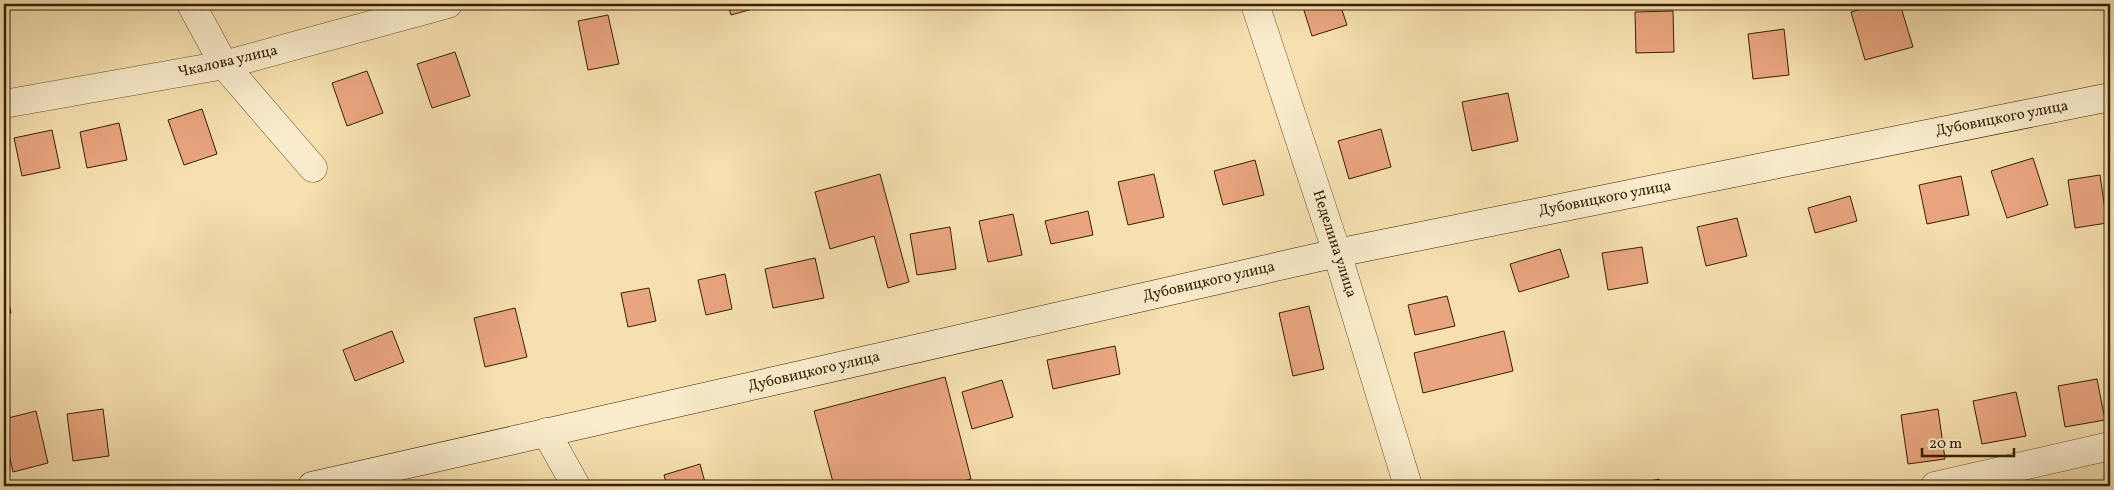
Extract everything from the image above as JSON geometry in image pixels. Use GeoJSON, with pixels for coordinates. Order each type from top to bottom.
{"type":"FeatureCollection","features":[{"type":"Feature","properties":{"kind":"street"},"geometry":{"type":"LineString","coordinates":[[192,4],[224,66],[313,168]]}},
{"type":"Feature","properties":{"kind":"street","name":"Чкалова улица"},"geometry":{"type":"LineString","coordinates":[[4,104],[224,66],[448,4]]}},
{"type":"Feature","properties":{"kind":"street","name":"Неделина улица"},"geometry":{"type":"LineString","coordinates":[[1255,4],[1337,253],[1408,486]]}},
{"type":"Feature","properties":{"kind":"street","name":"Дубовицкого улица"},"geometry":{"type":"LineString","coordinates":[[318,486],[546,432],[1337,253],[2110,97]]}},
{"type":"Feature","properties":{"kind":"street"},"geometry":{"type":"LineString","coordinates":[[546,432],[576,486]]}},
{"type":"Feature","properties":{"kind":"street"},"geometry":{"type":"LineString","coordinates":[[1935,486],[2110,446]]}},
{"type":"Feature","properties":{"kind":"building"},"geometry":{"type":"Polygon","coordinates":[[[728,4],[770,4],[731,15],[728,4]]]}},
{"type":"Feature","properties":{"kind":"building"},"geometry":{"type":"Polygon","coordinates":[[[1302,4],[1340,4],[1347,25],[1312,36],[1302,4]]]}},
{"type":"Feature","properties":{"kind":"building"},"geometry":{"type":"Polygon","coordinates":[[[1879,4],[1900,4],[1913,47],[1865,60],[1851,12],[1879,4]]]}},
{"type":"Feature","properties":{"kind":"building"},"geometry":{"type":"Polygon","coordinates":[[[1673,11],[1674,52],[1636,53],[1635,12],[1673,11]]]}},
{"type":"Feature","properties":{"kind":"building"},"geometry":{"type":"Polygon","coordinates":[[[608,15],[619,64],[588,70],[578,21],[608,15]]]}},
{"type":"Feature","properties":{"kind":"building"},"geometry":{"type":"Polygon","coordinates":[[[1784,29],[1789,75],[1753,79],[1748,34],[1784,29]]]}},
{"type":"Feature","properties":{"kind":"building"},"geometry":{"type":"Polygon","coordinates":[[[455,52],[470,96],[432,108],[417,64],[455,52]]]}},
{"type":"Feature","properties":{"kind":"building"},"geometry":{"type":"Polygon","coordinates":[[[367,71],[383,113],[347,126],[332,83],[367,71]]]}},
{"type":"Feature","properties":{"kind":"building"},"geometry":{"type":"Polygon","coordinates":[[[1508,93],[1518,141],[1472,151],[1462,102],[1508,93]]]}},
{"type":"Feature","properties":{"kind":"building"},"geometry":{"type":"Polygon","coordinates":[[[202,109],[217,154],[184,165],[168,120],[202,109]]]}},
{"type":"Feature","properties":{"kind":"building"},"geometry":{"type":"Polygon","coordinates":[[[119,123],[127,160],[87,168],[80,132],[119,123]]]}},
{"type":"Feature","properties":{"kind":"building"},"geometry":{"type":"Polygon","coordinates":[[[1381,129],[1391,167],[1349,179],[1338,141],[1381,129]]]}},
{"type":"Feature","properties":{"kind":"building"},"geometry":{"type":"Polygon","coordinates":[[[52,130],[60,168],[22,176],[14,138],[52,130]]]}},
{"type":"Feature","properties":{"kind":"building"},"geometry":{"type":"Polygon","coordinates":[[[2033,158],[2048,205],[2007,218],[1991,171],[2033,158]]]}},
{"type":"Feature","properties":{"kind":"building"},"geometry":{"type":"Polygon","coordinates":[[[1255,160],[1264,195],[1223,205],[1214,171],[1255,160]]]}},
{"type":"Feature","properties":{"kind":"building"},"geometry":{"type":"Polygon","coordinates":[[[880,174],[909,282],[888,288],[874,236],[830,249],[815,192],[880,174]]]}},
{"type":"Feature","properties":{"kind":"building"},"geometry":{"type":"Polygon","coordinates":[[[1154,174],[1164,217],[1128,225],[1118,182],[1154,174]]]}},
{"type":"Feature","properties":{"kind":"building"},"geometry":{"type":"Polygon","coordinates":[[[2100,175],[2107,223],[2075,228],[2068,180],[2100,175]]]}},
{"type":"Feature","properties":{"kind":"building"},"geometry":{"type":"Polygon","coordinates":[[[1961,176],[1969,215],[1927,224],[1919,185],[1961,176]]]}},
{"type":"Feature","properties":{"kind":"building"},"geometry":{"type":"Polygon","coordinates":[[[1850,196],[1857,221],[1815,233],[1808,208],[1850,196]]]}},
{"type":"Feature","properties":{"kind":"building"},"geometry":{"type":"Polygon","coordinates":[[[1088,211],[1093,235],[1051,244],[1045,221],[1088,211]]]}},
{"type":"Feature","properties":{"kind":"building"},"geometry":{"type":"Polygon","coordinates":[[[1013,214],[1022,255],[988,262],[979,221],[1013,214]]]}},
{"type":"Feature","properties":{"kind":"building"},"geometry":{"type":"Polygon","coordinates":[[[1737,218],[1747,256],[1706,266],[1697,227],[1737,218]]]}},
{"type":"Feature","properties":{"kind":"building"},"geometry":{"type":"Polygon","coordinates":[[[950,227],[956,269],[917,275],[910,234],[950,227]]]}},
{"type":"Feature","properties":{"kind":"building"},"geometry":{"type":"Polygon","coordinates":[[[1642,247],[1648,283],[1608,290],[1602,253],[1642,247]]]}},
{"type":"Feature","properties":{"kind":"building"},"geometry":{"type":"Polygon","coordinates":[[[1560,249],[1569,277],[1519,292],[1510,264],[1560,249]]]}},
{"type":"Feature","properties":{"kind":"building"},"geometry":{"type":"Polygon","coordinates":[[[815,258],[824,298],[773,308],[765,269],[815,258]]]}},
{"type":"Feature","properties":{"kind":"building"},"geometry":{"type":"Polygon","coordinates":[[[725,274],[732,309],[706,315],[698,280],[725,274]]]}},
{"type":"Feature","properties":{"kind":"building"},"geometry":{"type":"Polygon","coordinates":[[[4,278],[11,313],[4,315],[4,278]]]}},
{"type":"Feature","properties":{"kind":"building"},"geometry":{"type":"Polygon","coordinates":[[[649,288],[656,321],[628,327],[621,293],[649,288]]]}},
{"type":"Feature","properties":{"kind":"building"},"geometry":{"type":"Polygon","coordinates":[[[1447,296],[1455,326],[1415,335],[1408,305],[1447,296]]]}},
{"type":"Feature","properties":{"kind":"building"},"geometry":{"type":"Polygon","coordinates":[[[1309,306],[1324,369],[1293,376],[1279,313],[1309,306]]]}},
{"type":"Feature","properties":{"kind":"building"},"geometry":{"type":"Polygon","coordinates":[[[515,308],[527,357],[485,367],[474,318],[515,308]]]}},
{"type":"Feature","properties":{"kind":"building"},"geometry":{"type":"Polygon","coordinates":[[[392,331],[404,362],[355,381],[343,350],[392,331]]]}},
{"type":"Feature","properties":{"kind":"building"},"geometry":{"type":"Polygon","coordinates":[[[1504,331],[1513,371],[1423,393],[1414,353],[1504,331]]]}},
{"type":"Feature","properties":{"kind":"building"},"geometry":{"type":"Polygon","coordinates":[[[1115,346],[1120,374],[1053,389],[1047,360],[1115,346]]]}},
{"type":"Feature","properties":{"kind":"building"},"geometry":{"type":"Polygon","coordinates":[[[945,377],[971,479],[942,486],[834,486],[814,411],[945,377]]]}},
{"type":"Feature","properties":{"kind":"building"},"geometry":{"type":"Polygon","coordinates":[[[2097,379],[2105,420],[2065,427],[2058,386],[2097,379]]]}},
{"type":"Feature","properties":{"kind":"building"},"geometry":{"type":"Polygon","coordinates":[[[1002,380],[1013,417],[972,429],[962,392],[1002,380]]]}},
{"type":"Feature","properties":{"kind":"building"},"geometry":{"type":"Polygon","coordinates":[[[2016,392],[2026,436],[1982,444],[1973,401],[2016,392]]]}},
{"type":"Feature","properties":{"kind":"building"},"geometry":{"type":"Polygon","coordinates":[[[103,409],[109,456],[73,461],[67,414],[103,409]]]}},
{"type":"Feature","properties":{"kind":"building"},"geometry":{"type":"Polygon","coordinates":[[[1938,409],[1945,459],[1908,464],[1901,415],[1938,409]]]}},
{"type":"Feature","properties":{"kind":"building"},"geometry":{"type":"Polygon","coordinates":[[[36,411],[48,463],[13,472],[4,431],[4,419],[36,411]]]}},
{"type":"Feature","properties":{"kind":"building"},"geometry":{"type":"Polygon","coordinates":[[[700,464],[706,486],[667,486],[664,475],[700,464]]]}},
{"type":"Feature","properties":{"kind":"building"},"geometry":{"type":"Polygon","coordinates":[[[1659,479],[1661,486],[1627,486],[1659,479]]]}}]}
